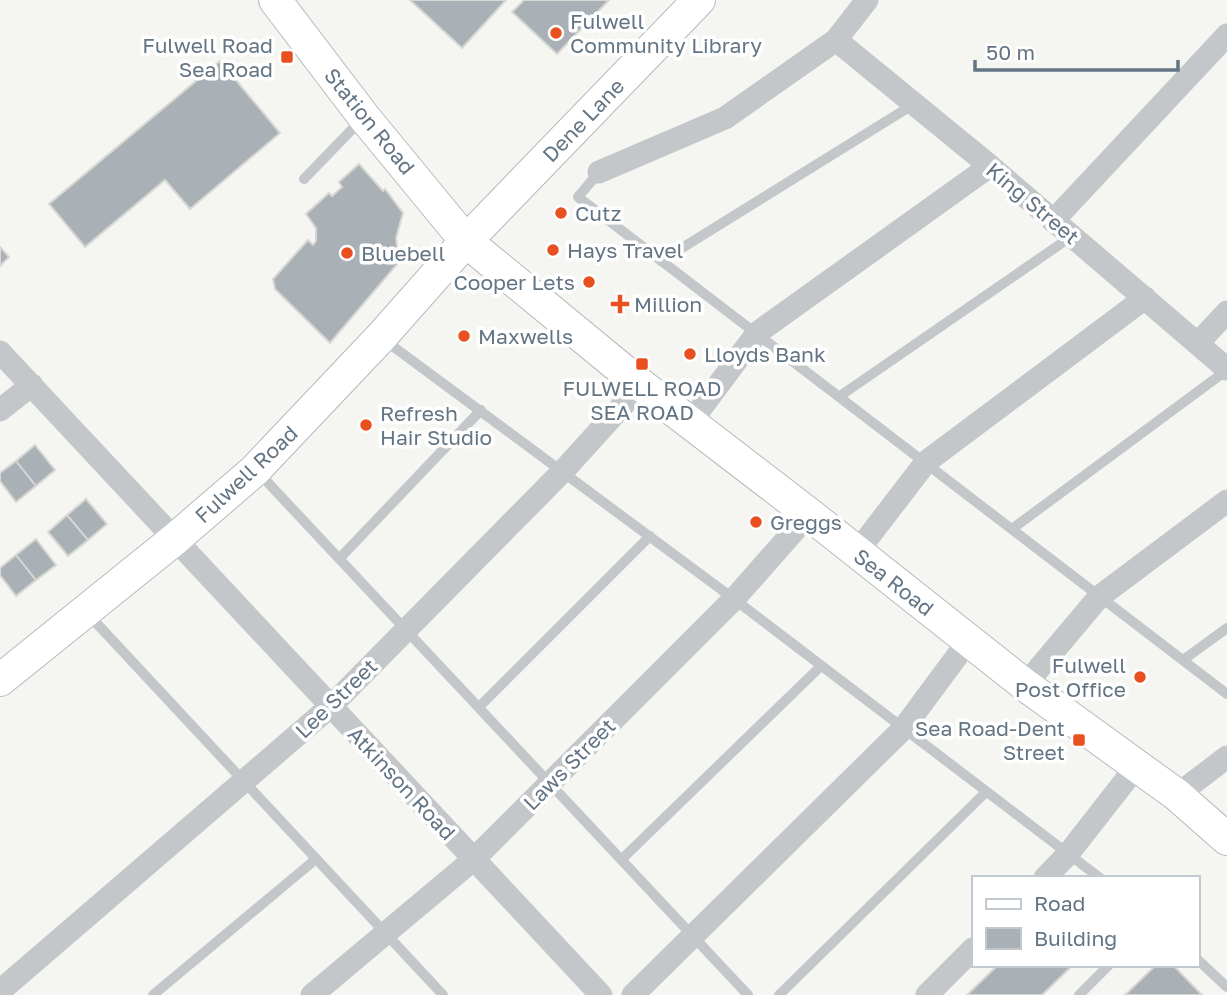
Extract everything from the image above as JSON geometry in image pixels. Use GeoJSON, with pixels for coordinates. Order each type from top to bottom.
{"type":"FeatureCollection","features":[{"type":"Feature","properties":{"kind":"street","name":"Station Road"},"geometry":{"type":"LineString","coordinates":[[275,0],[364,117],[467,241]]}},
{"type":"Feature","properties":{"kind":"street","name":"Dene Lane"},"geometry":{"type":"LineString","coordinates":[[467,241],[699,0]]}},
{"type":"Feature","properties":{"kind":"street"},"geometry":{"type":"LineString","coordinates":[[599,172],[725,118],[836,40],[867,0]]}},
{"type":"Feature","properties":{"kind":"street"},"geometry":{"type":"LineString","coordinates":[[1053,220],[1227,35]]}},
{"type":"Feature","properties":{"kind":"street","name":"King Street"},"geometry":{"type":"LineString","coordinates":[[836,40],[990,166],[1227,370]]}},
{"type":"Feature","properties":{"kind":"street"},"geometry":{"type":"LineString","coordinates":[[690,423],[757,334],[990,166]]}},
{"type":"Feature","properties":{"kind":"street","name":"Fulwell Road"},"geometry":{"type":"LineString","coordinates":[[0,680],[175,539],[255,470],[381,337],[467,241]]}},
{"type":"Feature","properties":{"kind":"street","name":"Sea Road"},"geometry":{"type":"LineString","coordinates":[[467,241],[641,385],[1025,685],[1177,795],[1227,839]]}},
{"type":"Feature","properties":{"kind":"street"},"geometry":{"type":"LineString","coordinates":[[857,552],[926,462],[1145,298]]}},
{"type":"Feature","properties":{"kind":"street"},"geometry":{"type":"LineString","coordinates":[[1198,343],[1227,312]]}},
{"type":"Feature","properties":{"kind":"street","name":"Atkinson Road"},"geometry":{"type":"LineString","coordinates":[[0,352],[601,995]]}},
{"type":"Feature","properties":{"kind":"street"},"geometry":{"type":"LineString","coordinates":[[0,410],[32,385]]}},
{"type":"Feature","properties":{"kind":"street","name":"Lee Street"},"geometry":{"type":"LineString","coordinates":[[7,985],[331,706],[563,471],[641,385]]}},
{"type":"Feature","properties":{"kind":"street"},"geometry":{"type":"LineString","coordinates":[[1025,685],[1099,597],[1227,501]]}},
{"type":"Feature","properties":{"kind":"street","name":"Laws Street"},"geometry":{"type":"LineString","coordinates":[[312,995],[474,859],[734,599],[809,514]]}},
{"type":"Feature","properties":{"kind":"street"},"geometry":{"type":"LineString","coordinates":[[633,995],[903,729],[970,640]]}},
{"type":"Feature","properties":{"kind":"street"},"geometry":{"type":"LineString","coordinates":[[1177,795],[1227,757]]}},
{"type":"Feature","properties":{"kind":"street"},"geometry":{"type":"LineString","coordinates":[[1047,876],[1068,854],[1136,767]]}},
{"type":"Feature","properties":{"kind":"street"},"geometry":{"type":"LineString","coordinates":[[927,995],[972,950]]}},
{"type":"Feature","properties":{"kind":"lane"},"geometry":{"type":"LineString","coordinates":[[661,261],[914,104]]}},
{"type":"Feature","properties":{"kind":"lane"},"geometry":{"type":"LineString","coordinates":[[304,179],[364,117]]}},
{"type":"Feature","properties":{"kind":"lane"},"geometry":{"type":"LineString","coordinates":[[599,172],[578,197],[1227,694]]}},
{"type":"Feature","properties":{"kind":"lane"},"geometry":{"type":"LineString","coordinates":[[840,396],[1072,236]]}},
{"type":"Feature","properties":{"kind":"lane"},"geometry":{"type":"LineString","coordinates":[[381,337],[734,599],[1097,876]]}},
{"type":"Feature","properties":{"kind":"lane"},"geometry":{"type":"LineString","coordinates":[[1012,529],[1227,370]]}},
{"type":"Feature","properties":{"kind":"lane"},"geometry":{"type":"LineString","coordinates":[[339,559],[481,410]]}},
{"type":"Feature","properties":{"kind":"lane"},"geometry":{"type":"LineString","coordinates":[[255,470],[748,995]]}},
{"type":"Feature","properties":{"kind":"lane"},"geometry":{"type":"LineString","coordinates":[[479,707],[650,536]]}},
{"type":"Feature","properties":{"kind":"lane"},"geometry":{"type":"LineString","coordinates":[[86,611],[443,995]]}},
{"type":"Feature","properties":{"kind":"lane"},"geometry":{"type":"LineString","coordinates":[[1183,660],[1227,628]]}},
{"type":"Feature","properties":{"kind":"lane"},"geometry":{"type":"LineString","coordinates":[[622,859],[821,666]]}},
{"type":"Feature","properties":{"kind":"lane"},"geometry":{"type":"LineString","coordinates":[[779,995],[986,792]]}},
{"type":"Feature","properties":{"kind":"lane"},"geometry":{"type":"LineString","coordinates":[[153,995],[316,859]]}},
{"type":"Feature","properties":{"kind":"lane"},"geometry":{"type":"LineString","coordinates":[[1199,961],[1227,987]]}},
{"type":"Feature","properties":{"kind":"lane"},"geometry":{"type":"LineString","coordinates":[[1079,995],[1107,967]]}},
{"type":"Feature","properties":{"kind":"building"},"geometry":{"type":"Polygon","coordinates":[[[410,0],[506,0],[462,48],[410,0]]]}},
{"type":"Feature","properties":{"kind":"building","name":"Fulwell Community Library"},"geometry":{"type":"Polygon","coordinates":[[[524,0],[609,0],[557,54],[512,12],[524,0]]]}},
{"type":"Feature","properties":{"kind":"building"},"geometry":{"type":"Polygon","coordinates":[[[220,61],[280,133],[190,209],[165,180],[85,247],[49,204],[220,61]]]}},
{"type":"Feature","properties":{"kind":"building","name":"Bluebell"},"geometry":{"type":"Polygon","coordinates":[[[359,164],[383,191],[385,189],[403,213],[396,238],[399,262],[330,343],[275,289],[273,279],[308,240],[313,245],[316,241],[316,228],[306,214],[329,193],[332,196],[342,187],[339,182],[359,164]]]}},
{"type":"Feature","properties":{"kind":"building"},"geometry":{"type":"Polygon","coordinates":[[[0,247],[9,257],[0,266],[0,247]]]}},
{"type":"Feature","properties":{"kind":"building"},"geometry":{"type":"Polygon","coordinates":[[[35,445],[55,470],[36,486],[16,461],[35,445]]]}},
{"type":"Feature","properties":{"kind":"building"},"geometry":{"type":"Polygon","coordinates":[[[16,461],[36,486],[16,502],[0,481],[0,473],[16,461]]]}},
{"type":"Feature","properties":{"kind":"building"},"geometry":{"type":"Polygon","coordinates":[[[86,499],[107,524],[88,540],[67,515],[86,499]]]}},
{"type":"Feature","properties":{"kind":"building"},"geometry":{"type":"Polygon","coordinates":[[[67,515],[88,540],[68,556],[48,532],[67,515]]]}},
{"type":"Feature","properties":{"kind":"building"},"geometry":{"type":"Polygon","coordinates":[[[36,539],[56,565],[36,580],[16,555],[36,539]]]}},
{"type":"Feature","properties":{"kind":"building"},"geometry":{"type":"Polygon","coordinates":[[[16,555],[36,580],[16,596],[0,575],[0,568],[16,555]]]}},
{"type":"Feature","properties":{"kind":"building"},"geometry":{"type":"Polygon","coordinates":[[[996,967],[1071,967],[1042,995],[967,995],[996,967]]]}},
{"type":"Feature","properties":{"kind":"building"},"geometry":{"type":"Polygon","coordinates":[[[1154,967],[1175,967],[1202,995],[1125,995],[1154,967]]]}},
{"type":"Feature","properties":{"kind":"place","name":"Fulwell Community Library"},"geometry":{"type":"Point","coordinates":[556,33]}},
{"type":"Feature","properties":{"kind":"place","name":"Fulwell Road Sea Road"},"geometry":{"type":"Point","coordinates":[287,57]}},
{"type":"Feature","properties":{"kind":"place","name":"Cutz"},"geometry":{"type":"Point","coordinates":[561,213]}},
{"type":"Feature","properties":{"kind":"place","name":"Hays Travel"},"geometry":{"type":"Point","coordinates":[553,250]}},
{"type":"Feature","properties":{"kind":"place","name":"Bluebell"},"geometry":{"type":"Point","coordinates":[347,253]}},
{"type":"Feature","properties":{"kind":"place","name":"Cooper Lets"},"geometry":{"type":"Point","coordinates":[589,282]}},
{"type":"Feature","properties":{"kind":"place","name":"Million"},"geometry":{"type":"Point","coordinates":[620,304]}},
{"type":"Feature","properties":{"kind":"place","name":"Maxwells"},"geometry":{"type":"Point","coordinates":[464,336]}},
{"type":"Feature","properties":{"kind":"place","name":"Lloyds Bank"},"geometry":{"type":"Point","coordinates":[690,354]}},
{"type":"Feature","properties":{"kind":"place","name":"FULWELL ROAD SEA ROAD"},"geometry":{"type":"Point","coordinates":[642,364]}},
{"type":"Feature","properties":{"kind":"place","name":"Refresh Hair Studio"},"geometry":{"type":"Point","coordinates":[366,425]}},
{"type":"Feature","properties":{"kind":"place","name":"Greggs"},"geometry":{"type":"Point","coordinates":[756,522]}},
{"type":"Feature","properties":{"kind":"place","name":"Fulwell Post Office"},"geometry":{"type":"Point","coordinates":[1140,677]}},
{"type":"Feature","properties":{"kind":"place","name":"Sea Road-Dent Street"},"geometry":{"type":"Point","coordinates":[1079,740]}}]}
